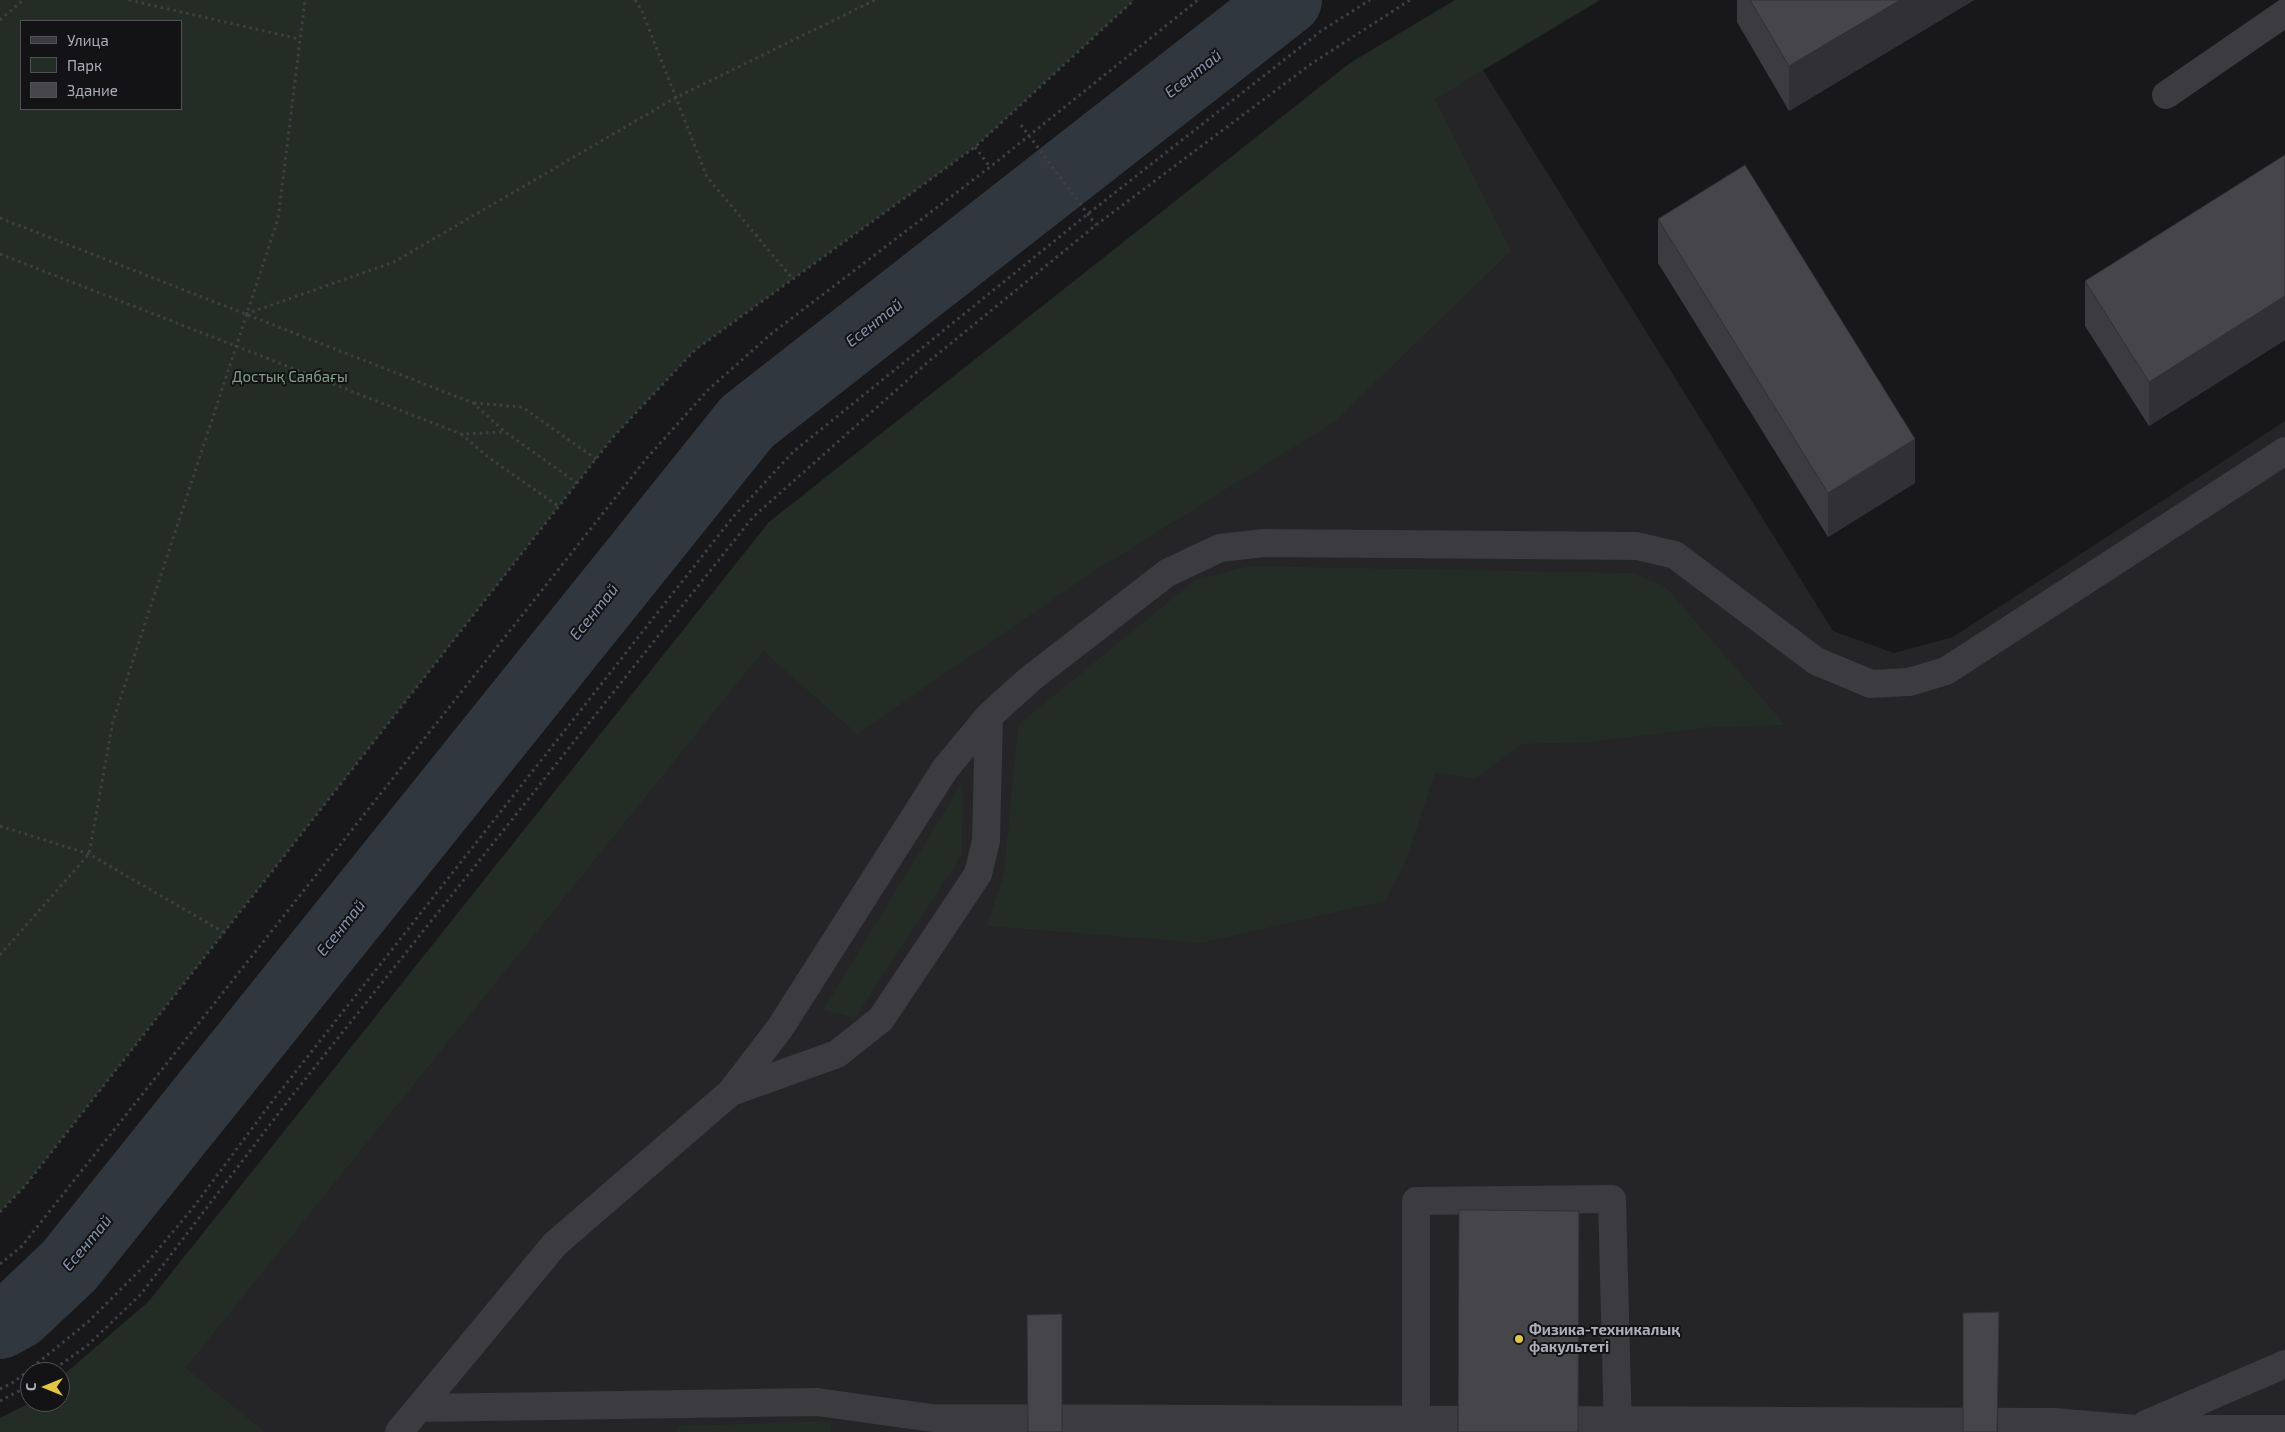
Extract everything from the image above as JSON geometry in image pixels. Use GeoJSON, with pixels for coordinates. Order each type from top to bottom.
{"type":"FeatureCollection","features":[{"type":"Feature","properties":{"kind":"street"},"geometry":{"type":"LineString","coordinates":[[2166,95],[2285,13]]}},
{"type":"Feature","properties":{"kind":"street"},"geometry":{"type":"LineString","coordinates":[[399,1432],[556,1244],[731,1092],[780,1028],[945,769],[989,716],[1030,679],[1167,573],[1220,548],[1263,544],[1638,546],[1675,555],[1816,661],[1871,684],[1909,682],[1946,671],[2285,451]]}},
{"type":"Feature","properties":{"kind":"street"},"geometry":{"type":"LineString","coordinates":[[731,1092],[837,1054],[881,1019],[978,874],[986,841],[989,716]]}},
{"type":"Feature","properties":{"kind":"street"},"geometry":{"type":"LineString","coordinates":[[1416,1426],[1416,1201],[1612,1199],[1618,1426]]}},
{"type":"Feature","properties":{"kind":"street"},"geometry":{"type":"LineString","coordinates":[[2136,1430],[2285,1364]]}},
{"type":"Feature","properties":{"kind":"street"},"geometry":{"type":"LineString","coordinates":[[420,1408],[817,1402],[932,1425],[1883,1427],[2054,1422],[2136,1430],[2285,1429]]}},
{"type":"Feature","properties":{"kind":"path"},"geometry":{"type":"LineString","coordinates":[[0,20],[23,0]]}},
{"type":"Feature","properties":{"kind":"path"},"geometry":{"type":"LineString","coordinates":[[129,0],[299,39]]}},
{"type":"Feature","properties":{"kind":"path"},"geometry":{"type":"LineString","coordinates":[[0,955],[90,854],[113,721],[278,219],[304,0]]}},
{"type":"Feature","properties":{"kind":"path"},"geometry":{"type":"LineString","coordinates":[[635,0],[642,11],[707,177],[792,278]]}},
{"type":"Feature","properties":{"kind":"path"},"geometry":{"type":"LineString","coordinates":[[246,314],[394,262],[675,98],[875,0]]}},
{"type":"Feature","properties":{"kind":"path"},"geometry":{"type":"LineString","coordinates":[[0,1212],[24,1187],[614,436],[695,350],[975,147],[1134,0]]}},
{"type":"Feature","properties":{"kind":"path"},"geometry":{"type":"LineString","coordinates":[[0,1264],[22,1246],[640,467],[702,397],[771,334],[990,167],[1198,0]]}},
{"type":"Feature","properties":{"kind":"path"},"geometry":{"type":"LineString","coordinates":[[0,1389],[14,1382],[88,1322],[146,1264],[192,1208],[277,1095],[733,517],[793,452],[1089,213],[1321,31],[1370,0]]}},
{"type":"Feature","properties":{"kind":"path"},"geometry":{"type":"LineString","coordinates":[[64,1362],[88,1345],[140,1294],[291,1098],[753,517],[928,362],[1096,225],[1311,64],[1410,0]]}},
{"type":"Feature","properties":{"kind":"path"},"geometry":{"type":"LineString","coordinates":[[1021,125],[1089,213],[1096,225]]}},
{"type":"Feature","properties":{"kind":"path"},"geometry":{"type":"LineString","coordinates":[[975,147],[990,167]]}},
{"type":"Feature","properties":{"kind":"path"},"geometry":{"type":"LineString","coordinates":[[0,218],[473,403],[522,407],[596,459]]}},
{"type":"Feature","properties":{"kind":"path"},"geometry":{"type":"LineString","coordinates":[[0,254],[461,434],[488,456],[558,506]]}},
{"type":"Feature","properties":{"kind":"path"},"geometry":{"type":"LineString","coordinates":[[473,403],[505,432],[577,483]]}},
{"type":"Feature","properties":{"kind":"path"},"geometry":{"type":"LineString","coordinates":[[461,434],[505,432]]}},
{"type":"Feature","properties":{"kind":"path"},"geometry":{"type":"LineString","coordinates":[[0,826],[90,854],[224,933]]}},
{"type":"Feature","properties":{"kind":"path"},"geometry":{"type":"LineString","coordinates":[[0,1401],[20,1390]]}},
{"type":"Feature","properties":{"kind":"shaded area"},"geometry":{"type":"Polygon","coordinates":[[[1466,37],[1483,70],[1833,631],[1894,653],[1953,637],[2285,421],[2285,1432],[6,1432],[44,1412],[70,1412],[70,1399],[136,1364],[796,539],[1466,37]]]}},
{"type":"Feature","properties":{"kind":"green space","name":"Достық Саябағы"},"geometry":{"type":"Polygon","coordinates":[[[0,0],[1134,0],[975,147],[695,350],[614,436],[24,1187],[0,1212],[0,0]]]}},
{"type":"Feature","properties":{"kind":"green space"},"geometry":{"type":"Polygon","coordinates":[[[1455,0],[1600,0],[1435,99],[1511,251],[1334,422],[1090,574],[857,734],[763,651],[187,1366],[182,1365],[265,1432],[0,1432],[0,1418],[20,1408],[20,1412],[70,1412],[70,1369],[149,1301],[769,522],[1350,63],[1455,0]]]}},
{"type":"Feature","properties":{"kind":"green space"},"geometry":{"type":"Polygon","coordinates":[[[1248,566],[1632,573],[1665,586],[1785,725],[1714,727],[1592,742],[1523,744],[1475,778],[1435,773],[1404,866],[1385,901],[1202,943],[987,926],[1004,872],[1018,725],[1195,580],[1248,566]]]}},
{"type":"Feature","properties":{"kind":"green space"},"geometry":{"type":"Polygon","coordinates":[[[963,781],[962,854],[855,1018],[823,1010],[963,781]]]}},
{"type":"Feature","properties":{"kind":"green space"},"geometry":{"type":"Polygon","coordinates":[[[831,1421],[831,1432],[678,1432],[678,1426],[831,1421]]]}},
{"type":"Feature","properties":{"kind":"building"},"geometry":{"type":"Polygon","coordinates":[[[1750,0],[1900,0],[1789,66],[1750,0]]]}},
{"type":"Feature","properties":{"kind":"building"},"geometry":{"type":"Polygon","coordinates":[[[2285,155],[2285,296],[2149,382],[2085,281],[2285,155]]]}},
{"type":"Feature","properties":{"kind":"building"},"geometry":{"type":"Polygon","coordinates":[[[1745,165],[1915,439],[1828,493],[1658,219],[1745,165]]]}},
{"type":"Feature","properties":{"kind":"building","name":"Физика-техникалық факультеті"},"geometry":{"type":"Polygon","coordinates":[[[1459,1210],[1579,1211],[1578,1432],[1458,1432],[1459,1210]]]}},
{"type":"Feature","properties":{"kind":"building"},"geometry":{"type":"Polygon","coordinates":[[[1999,1312],[1997,1432],[1963,1432],[1963,1313],[1999,1312]]]}},
{"type":"Feature","properties":{"kind":"building"},"geometry":{"type":"Polygon","coordinates":[[[1062,1314],[1062,1432],[1028,1432],[1027,1315],[1062,1314]]]}},
{"type":"Feature","properties":{"kind":"waterway","name":"Есентай"},"geometry":{"type":"LineString","coordinates":[[0,1324],[18,1314],[69,1266],[747,422],[1287,0]]}},
{"type":"Feature","properties":{"kind":"place","name":"Физика-техникалық факультеті"},"geometry":{"type":"Point","coordinates":[1519,1339]}}]}
